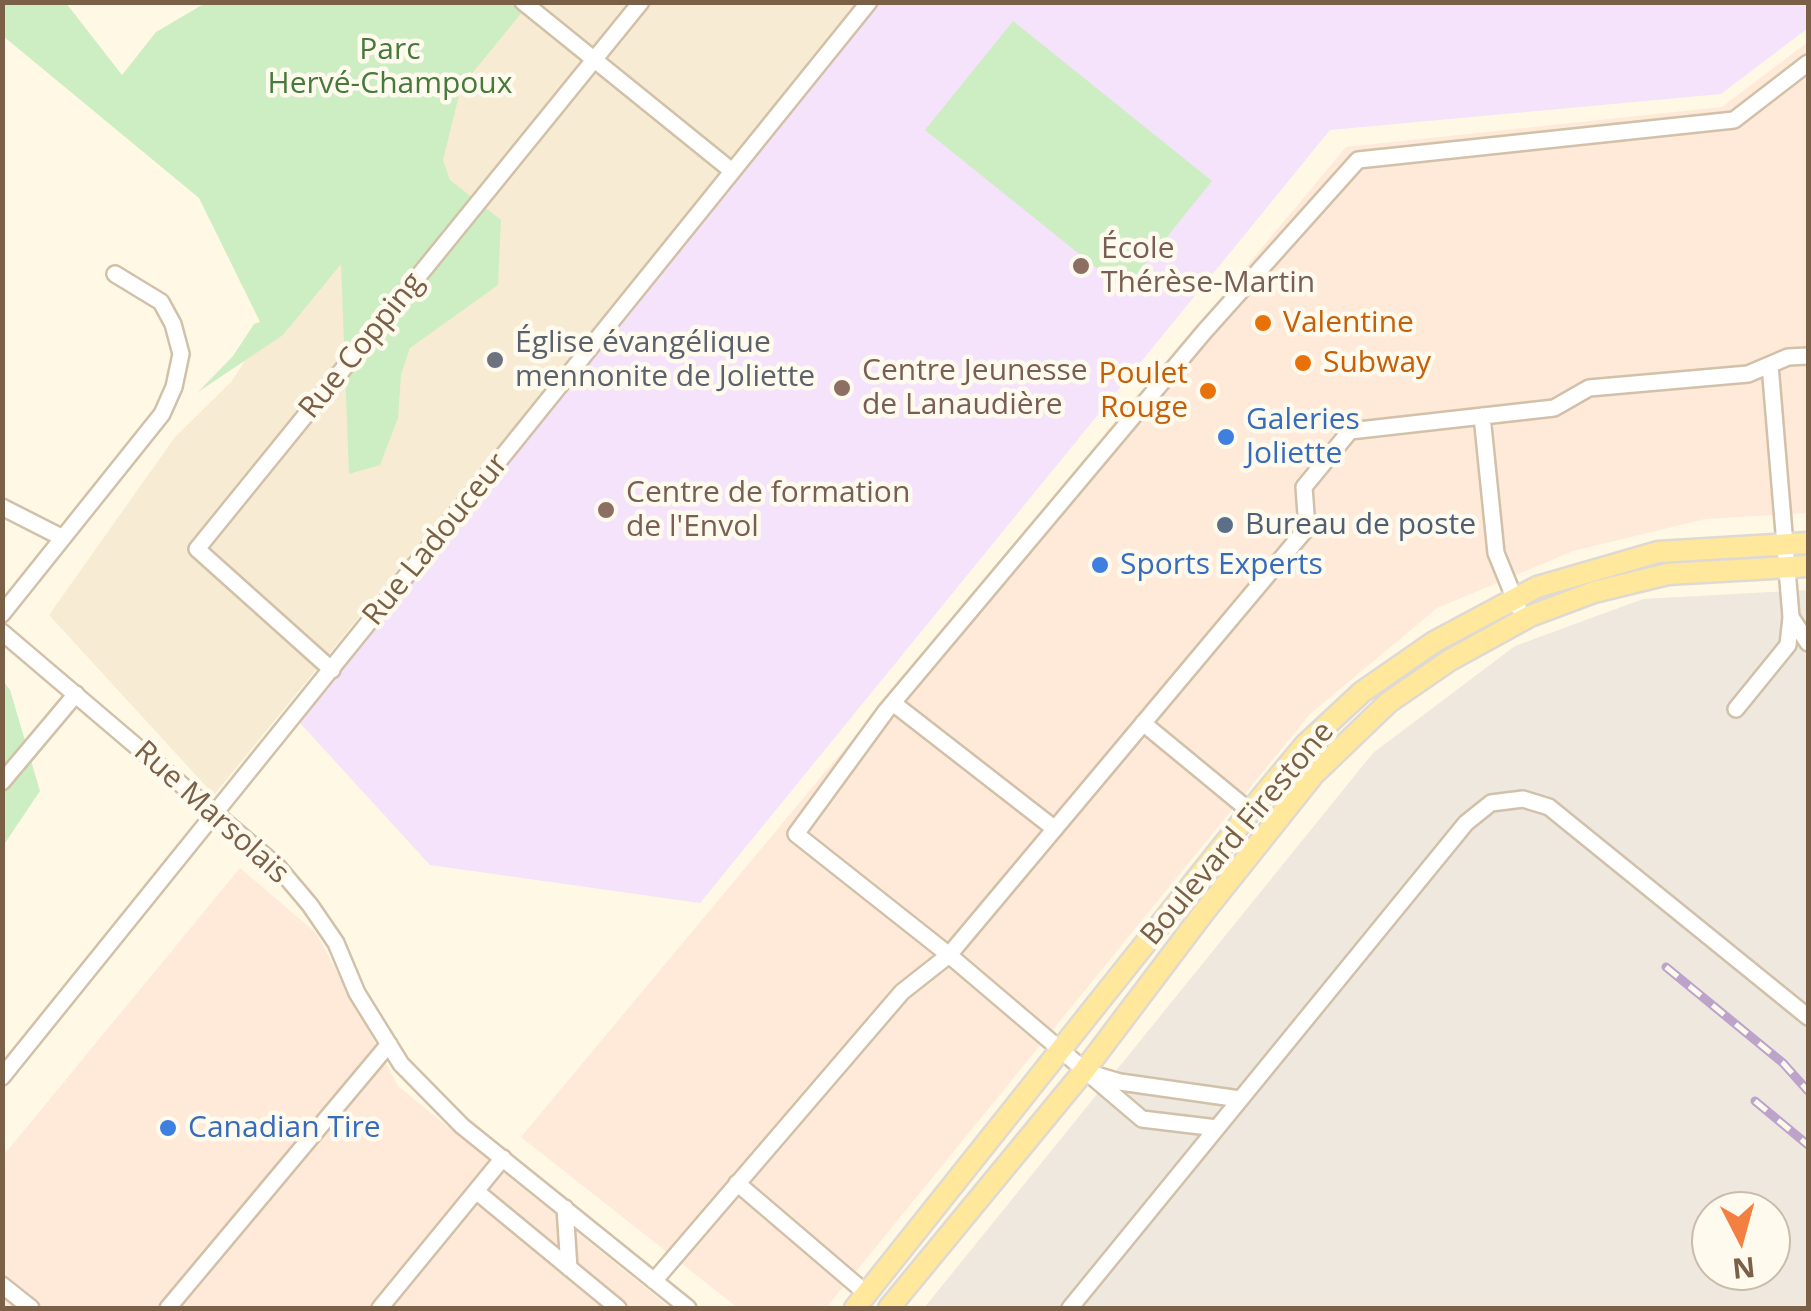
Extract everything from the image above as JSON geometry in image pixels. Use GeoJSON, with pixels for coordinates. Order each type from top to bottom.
{"type":"FeatureCollection","features":[{"type":"Feature","properties":{"kind":"main road","name":"Boulevard Firestone"},"geometry":{"type":"LineString","coordinates":[[862,1301],[1305,745],[1362,692],[1434,642],[1537,587],[1658,552],[1808,542]]}},
{"type":"Feature","properties":{"kind":"main road","name":"Boulevard Firestone"},"geometry":{"type":"LineString","coordinates":[[889,1308],[1084,1071],[1314,774],[1389,702],[1450,660],[1524,620],[1594,592],[1668,574],[1798,566]]}},
{"type":"Feature","properties":{"kind":"street"},"geometry":{"type":"LineString","coordinates":[[522,2],[732,170]]}},
{"type":"Feature","properties":{"kind":"street","name":"Rue Copping"},"geometry":{"type":"LineString","coordinates":[[332,670],[197,549],[641,2]]}},
{"type":"Feature","properties":{"kind":"street","name":"Rue Ladouceur"},"geometry":{"type":"LineString","coordinates":[[2,1077],[869,2]]}},
{"type":"Feature","properties":{"kind":"street"},"geometry":{"type":"LineString","coordinates":[[1217,1128],[1142,1119],[949,955],[796,834],[893,703],[1204,332],[1358,160],[1734,120],[1808,63]]}},
{"type":"Feature","properties":{"kind":"street"},"geometry":{"type":"LineString","coordinates":[[2,614],[162,414],[174,386],[181,354],[173,324],[161,302],[115,274]]}},
{"type":"Feature","properties":{"kind":"street"},"geometry":{"type":"LineString","coordinates":[[654,1280],[902,992],[949,955],[1307,528],[1304,487],[1350,431],[1554,408],[1589,388],[1748,374],[1788,357],[1808,356]]}},
{"type":"Feature","properties":{"kind":"street"},"geometry":{"type":"LineString","coordinates":[[1736,709],[1788,645],[1798,566],[1786,544],[1770,364]]}},
{"type":"Feature","properties":{"kind":"street"},"geometry":{"type":"LineString","coordinates":[[1482,416],[1496,553],[1524,620]]}},
{"type":"Feature","properties":{"kind":"street"},"geometry":{"type":"LineString","coordinates":[[2,508],[63,538]]}},
{"type":"Feature","properties":{"kind":"street"},"geometry":{"type":"LineString","coordinates":[[1791,617],[1808,643]]}},
{"type":"Feature","properties":{"kind":"street","name":"Rue Marsolais"},"geometry":{"type":"LineString","coordinates":[[2,632],[277,866],[336,944],[357,993],[401,1064],[462,1126],[688,1308]]}},
{"type":"Feature","properties":{"kind":"street"},"geometry":{"type":"LineString","coordinates":[[2,782],[76,694]]}},
{"type":"Feature","properties":{"kind":"street"},"geometry":{"type":"LineString","coordinates":[[893,703],[1055,829]]}},
{"type":"Feature","properties":{"kind":"street"},"geometry":{"type":"LineString","coordinates":[[1143,724],[1250,812]]}},
{"type":"Feature","properties":{"kind":"street"},"geometry":{"type":"LineString","coordinates":[[1070,1308],[1466,823],[1492,803],[1523,800],[1549,808],[1808,1017]]}},
{"type":"Feature","properties":{"kind":"street"},"geometry":{"type":"LineString","coordinates":[[168,1308],[388,1044]]}},
{"type":"Feature","properties":{"kind":"street"},"geometry":{"type":"LineString","coordinates":[[1084,1071],[1120,1082],[1240,1100]]}},
{"type":"Feature","properties":{"kind":"street"},"geometry":{"type":"LineString","coordinates":[[380,1308],[503,1158]]}},
{"type":"Feature","properties":{"kind":"street"},"geometry":{"type":"LineString","coordinates":[[737,1183],[862,1301]]}},
{"type":"Feature","properties":{"kind":"street"},"geometry":{"type":"LineString","coordinates":[[476,1191],[618,1308]]}},
{"type":"Feature","properties":{"kind":"street"},"geometry":{"type":"LineString","coordinates":[[565,1208],[569,1268]]}},
{"type":"Feature","properties":{"kind":"street"},"geometry":{"type":"LineString","coordinates":[[2,1286],[30,1308]]}},
{"type":"Feature","properties":{"kind":"shaded area"},"geometry":{"type":"Polygon","coordinates":[[[523,3],[859,3],[214,795],[49,615],[175,437],[232,381],[286,294],[523,3]]]}},
{"type":"Feature","properties":{"kind":"shaded area"},"geometry":{"type":"Polygon","coordinates":[[[877,3],[1808,3],[1808,28],[1721,94],[1330,130],[700,903],[430,865],[300,723],[877,3]]]}},
{"type":"Feature","properties":{"kind":"shaded area"},"geometry":{"type":"Polygon","coordinates":[[[1808,42],[1808,513],[1705,519],[1573,551],[1437,608],[1310,714],[826,1308],[738,1308],[521,1137],[1346,147],[1722,107],[1808,42]]]}},
{"type":"Feature","properties":{"kind":"shaded area"},"geometry":{"type":"Polygon","coordinates":[[[1808,590],[1808,1308],[924,1308],[1373,753],[1515,646],[1643,599],[1808,590]]]}},
{"type":"Feature","properties":{"kind":"shaded area"},"geometry":{"type":"Polygon","coordinates":[[[240,868],[316,933],[398,1086],[670,1308],[3,1308],[3,1156],[240,868]]]}},
{"type":"Feature","properties":{"kind":"green space","name":"Parc Hervé-Champoux"},"geometry":{"type":"Polygon","coordinates":[[[523,2],[527,6],[461,87],[443,160],[450,180],[501,220],[498,285],[410,348],[401,374],[398,418],[380,465],[349,474],[341,264],[283,335],[198,392],[233,356],[254,324],[260,322],[199,198],[3,36],[2,3],[66,3],[122,75],[156,32],[200,3],[523,2]]]}},
{"type":"Feature","properties":{"kind":"green space"},"geometry":{"type":"Polygon","coordinates":[[[1013,21],[1212,181],[1124,290],[925,130],[1013,21]]]}},
{"type":"Feature","properties":{"kind":"green space"},"geometry":{"type":"Polygon","coordinates":[[[2,679],[10,690],[40,791],[3,846],[2,679]]]}},
{"type":"Feature","properties":{"kind":"railway"},"geometry":{"type":"LineString","coordinates":[[1666,967],[1783,1063],[1808,1091]]}},
{"type":"Feature","properties":{"kind":"railway"},"geometry":{"type":"LineString","coordinates":[[1755,1101],[1808,1145]]}},
{"type":"Feature","properties":{"kind":"place","name":"École Thérèse-Martin"},"geometry":{"type":"Point","coordinates":[1081,266]}},
{"type":"Feature","properties":{"kind":"place","name":"Valentine"},"geometry":{"type":"Point","coordinates":[1263,323]}},
{"type":"Feature","properties":{"kind":"place","name":"Église évangélique mennonite de Joliette"},"geometry":{"type":"Point","coordinates":[495,360]}},
{"type":"Feature","properties":{"kind":"place","name":"Subway"},"geometry":{"type":"Point","coordinates":[1303,363]}},
{"type":"Feature","properties":{"kind":"place","name":"Centre Jeunesse de Lanaudière"},"geometry":{"type":"Point","coordinates":[842,388]}},
{"type":"Feature","properties":{"kind":"place","name":"Poulet Rouge"},"geometry":{"type":"Point","coordinates":[1208,391]}},
{"type":"Feature","properties":{"kind":"place","name":"Galeries Joliette"},"geometry":{"type":"Point","coordinates":[1226,437]}},
{"type":"Feature","properties":{"kind":"place","name":"Centre de formation de l'Envol"},"geometry":{"type":"Point","coordinates":[606,510]}},
{"type":"Feature","properties":{"kind":"place","name":"Bureau de poste"},"geometry":{"type":"Point","coordinates":[1225,525]}},
{"type":"Feature","properties":{"kind":"place","name":"Sports Experts"},"geometry":{"type":"Point","coordinates":[1100,565]}},
{"type":"Feature","properties":{"kind":"place","name":"Canadian Tire"},"geometry":{"type":"Point","coordinates":[168,1128]}}]}
